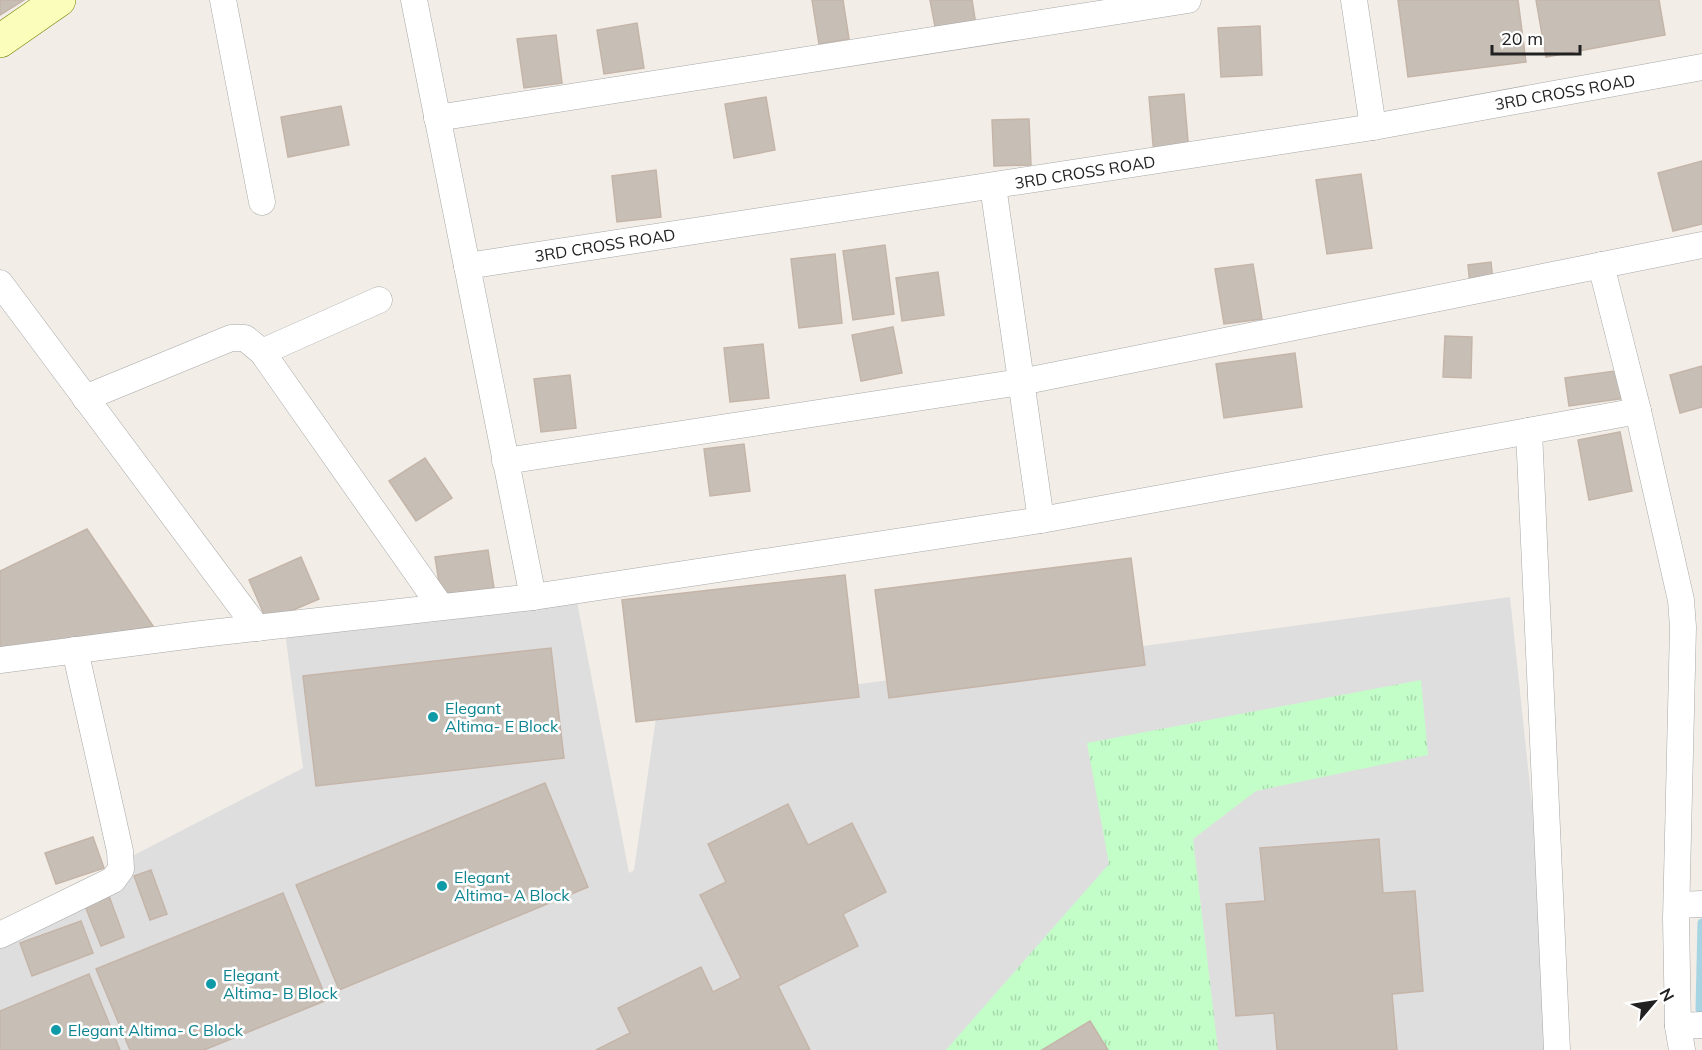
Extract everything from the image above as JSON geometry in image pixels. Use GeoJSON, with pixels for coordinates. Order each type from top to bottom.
{"type":"FeatureCollection","features":[{"type":"Feature","properties":{"kind":"street"},"geometry":{"type":"LineString","coordinates":[[0,41],[59,0]]}},
{"type":"Feature","properties":{"kind":"street"},"geometry":{"type":"LineString","coordinates":[[223,0],[262,202]]}},
{"type":"Feature","properties":{"kind":"street"},"geometry":{"type":"LineString","coordinates":[[414,0],[533,597]]}},
{"type":"Feature","properties":{"kind":"street"},"geometry":{"type":"LineString","coordinates":[[437,118],[1188,0]]}},
{"type":"Feature","properties":{"kind":"street"},"geometry":{"type":"LineString","coordinates":[[1354,0],[1373,127]]}},
{"type":"Feature","properties":{"kind":"street","name":"3RD CROSS ROAD"},"geometry":{"type":"LineString","coordinates":[[467,266],[1373,127],[1702,67]]}},
{"type":"Feature","properties":{"kind":"street"},"geometry":{"type":"LineString","coordinates":[[993,186],[1041,520]]}},
{"type":"Feature","properties":{"kind":"street"},"geometry":{"type":"LineString","coordinates":[[505,461],[1021,382],[1702,245]]}},
{"type":"Feature","properties":{"kind":"street"},"geometry":{"type":"LineString","coordinates":[[1601,265],[1638,411],[1681,600],[1691,782],[1677,904],[1687,1034]]}},
{"type":"Feature","properties":{"kind":"street"},"geometry":{"type":"LineString","coordinates":[[0,283],[257,628]]}},
{"type":"Feature","properties":{"kind":"street"},"geometry":{"type":"LineString","coordinates":[[262,352],[380,300]]}},
{"type":"Feature","properties":{"kind":"street"},"geometry":{"type":"LineString","coordinates":[[85,398],[231,338],[245,338],[262,352],[441,608]]}},
{"type":"Feature","properties":{"kind":"street"},"geometry":{"type":"LineString","coordinates":[[0,660],[533,597],[1041,520],[1638,411]]}},
{"type":"Feature","properties":{"kind":"street"},"geometry":{"type":"LineString","coordinates":[[1529,431],[1557,1050]]}},
{"type":"Feature","properties":{"kind":"street"},"geometry":{"type":"LineString","coordinates":[[0,935],[113,880],[121,869],[120,851],[75,650]]}},
{"type":"Feature","properties":{"kind":"street"},"geometry":{"type":"LineString","coordinates":[[1677,904],[1702,904]]}},
{"type":"Feature","properties":{"kind":"shaded area"},"geometry":{"type":"Polygon","coordinates":[[[575,591],[629,873],[634,870],[657,711],[1510,597],[1558,1050],[0,1050],[0,924],[303,768],[284,625],[575,591]]]}},
{"type":"Feature","properties":{"kind":"green space"},"geometry":{"type":"Polygon","coordinates":[[[1421,680],[1428,755],[1256,791],[1193,839],[1218,1050],[946,1050],[1109,864],[1087,743],[1421,680]]]}},
{"type":"Feature","properties":{"kind":"building"},"geometry":{"type":"Polygon","coordinates":[[[0,0],[24,0],[0,15],[0,0]]]}},
{"type":"Feature","properties":{"kind":"building"},"geometry":{"type":"Polygon","coordinates":[[[812,0],[843,0],[849,39],[819,44],[812,0]]]}},
{"type":"Feature","properties":{"kind":"building"},"geometry":{"type":"Polygon","coordinates":[[[930,0],[972,0],[976,25],[936,32],[930,0]]]}},
{"type":"Feature","properties":{"kind":"building"},"geometry":{"type":"Polygon","coordinates":[[[1398,0],[1518,0],[1526,62],[1408,77],[1398,0]]]}},
{"type":"Feature","properties":{"kind":"building"},"geometry":{"type":"Polygon","coordinates":[[[1536,0],[1659,0],[1665,35],[1546,57],[1536,0]]]}},
{"type":"Feature","properties":{"kind":"building"},"geometry":{"type":"Polygon","coordinates":[[[637,23],[644,68],[604,74],[597,30],[637,23]]]}},
{"type":"Feature","properties":{"kind":"building"},"geometry":{"type":"Polygon","coordinates":[[[1260,26],[1262,75],[1221,77],[1218,28],[1260,26]]]}},
{"type":"Feature","properties":{"kind":"building"},"geometry":{"type":"Polygon","coordinates":[[[556,35],[562,83],[524,88],[517,39],[556,35]]]}},
{"type":"Feature","properties":{"kind":"building"},"geometry":{"type":"Polygon","coordinates":[[[1184,94],[1189,153],[1154,156],[1149,97],[1184,94]]]}},
{"type":"Feature","properties":{"kind":"building"},"geometry":{"type":"Polygon","coordinates":[[[766,97],[775,150],[734,158],[725,104],[766,97]]]}},
{"type":"Feature","properties":{"kind":"building"},"geometry":{"type":"Polygon","coordinates":[[[341,106],[349,145],[288,157],[281,117],[341,106]]]}},
{"type":"Feature","properties":{"kind":"building"},"geometry":{"type":"Polygon","coordinates":[[[1029,119],[1031,165],[994,166],[992,120],[1029,119]]]}},
{"type":"Feature","properties":{"kind":"building"},"geometry":{"type":"Polygon","coordinates":[[[1702,161],[1702,224],[1673,231],[1658,173],[1702,161]]]}},
{"type":"Feature","properties":{"kind":"building"},"geometry":{"type":"Polygon","coordinates":[[[656,170],[661,217],[617,222],[612,176],[656,170]]]}},
{"type":"Feature","properties":{"kind":"building"},"geometry":{"type":"Polygon","coordinates":[[[1361,174],[1372,248],[1327,254],[1316,180],[1361,174]]]}},
{"type":"Feature","properties":{"kind":"building"},"geometry":{"type":"Polygon","coordinates":[[[885,245],[894,314],[853,320],[843,251],[885,245]]]}},
{"type":"Feature","properties":{"kind":"building"},"geometry":{"type":"Polygon","coordinates":[[[835,254],[842,323],[799,328],[791,259],[835,254]]]}},
{"type":"Feature","properties":{"kind":"building"},"geometry":{"type":"Polygon","coordinates":[[[1491,262],[1493,282],[1470,285],[1468,265],[1491,262]]]}},
{"type":"Feature","properties":{"kind":"building"},"geometry":{"type":"Polygon","coordinates":[[[1253,264],[1262,319],[1224,324],[1215,269],[1253,264]]]}},
{"type":"Feature","properties":{"kind":"building"},"geometry":{"type":"Polygon","coordinates":[[[938,272],[944,315],[902,321],[896,278],[938,272]]]}},
{"type":"Feature","properties":{"kind":"building"},"geometry":{"type":"Polygon","coordinates":[[[893,327],[902,373],[861,381],[852,335],[893,327]]]}},
{"type":"Feature","properties":{"kind":"building"},"geometry":{"type":"Polygon","coordinates":[[[1445,336],[1472,337],[1471,378],[1443,377],[1445,336]]]}},
{"type":"Feature","properties":{"kind":"building"},"geometry":{"type":"Polygon","coordinates":[[[763,344],[769,398],[730,402],[724,348],[763,344]]]}},
{"type":"Feature","properties":{"kind":"building"},"geometry":{"type":"Polygon","coordinates":[[[1295,353],[1302,407],[1224,418],[1216,364],[1295,353]]]}},
{"type":"Feature","properties":{"kind":"building"},"geometry":{"type":"Polygon","coordinates":[[[1702,366],[1702,407],[1680,413],[1670,375],[1702,366]]]}},
{"type":"Feature","properties":{"kind":"building"},"geometry":{"type":"Polygon","coordinates":[[[1622,370],[1626,398],[1569,406],[1565,378],[1622,370]]]}},
{"type":"Feature","properties":{"kind":"building"},"geometry":{"type":"Polygon","coordinates":[[[570,375],[576,428],[541,432],[534,379],[570,375]]]}},
{"type":"Feature","properties":{"kind":"building"},"geometry":{"type":"Polygon","coordinates":[[[1620,432],[1632,491],[1589,500],[1578,440],[1620,432]]]}},
{"type":"Feature","properties":{"kind":"building"},"geometry":{"type":"Polygon","coordinates":[[[744,444],[750,491],[710,496],[704,449],[744,444]]]}},
{"type":"Feature","properties":{"kind":"building"},"geometry":{"type":"Polygon","coordinates":[[[425,458],[452,498],[416,521],[389,481],[425,458]]]}},
{"type":"Feature","properties":{"kind":"building"},"geometry":{"type":"Polygon","coordinates":[[[87,529],[153,626],[0,655],[0,571],[87,529]]]}},
{"type":"Feature","properties":{"kind":"building"},"geometry":{"type":"Polygon","coordinates":[[[488,550],[494,588],[441,595],[435,557],[488,550]]]}},
{"type":"Feature","properties":{"kind":"building"},"geometry":{"type":"Polygon","coordinates":[[[301,557],[319,599],[267,621],[249,580],[301,557]]]}},
{"type":"Feature","properties":{"kind":"building"},"geometry":{"type":"Polygon","coordinates":[[[1131,558],[1145,665],[889,698],[875,590],[1131,558]]]}},
{"type":"Feature","properties":{"kind":"building"},"geometry":{"type":"Polygon","coordinates":[[[845,575],[859,697],[636,722],[622,600],[845,575]]]}},
{"type":"Feature","properties":{"kind":"building","name":"Elegant Altima- E Block"},"geometry":{"type":"Polygon","coordinates":[[[551,648],[564,758],[316,786],[303,676],[551,648]]]}},
{"type":"Feature","properties":{"kind":"building","name":"Elegant Altima- A Block"},"geometry":{"type":"Polygon","coordinates":[[[545,783],[588,887],[339,990],[296,885],[545,783]]]}},
{"type":"Feature","properties":{"kind":"building"},"geometry":{"type":"Polygon","coordinates":[[[788,804],[808,845],[852,823],[886,892],[843,914],[858,946],[778,986],[810,1050],[596,1050],[630,1033],[618,1008],[701,967],[713,992],[741,978],[700,895],[726,882],[708,844],[788,804]]]}},
{"type":"Feature","properties":{"kind":"building"},"geometry":{"type":"Polygon","coordinates":[[[93,837],[104,868],[56,884],[45,853],[93,837]]]}},
{"type":"Feature","properties":{"kind":"building"},"geometry":{"type":"Polygon","coordinates":[[[1379,839],[1383,893],[1415,891],[1423,991],[1392,994],[1397,1050],[1277,1050],[1274,1013],[1236,1016],[1226,904],[1265,901],[1260,848],[1379,839]]]}},
{"type":"Feature","properties":{"kind":"building"},"geometry":{"type":"Polygon","coordinates":[[[151,870],[167,914],[150,920],[134,876],[151,870]]]}},
{"type":"Feature","properties":{"kind":"building","name":"Elegant Altima- B Block"},"geometry":{"type":"Polygon","coordinates":[[[283,893],[327,1000],[204,1050],[130,1050],[96,969],[283,893]]]}},
{"type":"Feature","properties":{"kind":"building"},"geometry":{"type":"Polygon","coordinates":[[[109,896],[124,937],[101,946],[85,906],[109,896]]]}},
{"type":"Feature","properties":{"kind":"building"},"geometry":{"type":"Polygon","coordinates":[[[81,921],[93,953],[32,976],[20,943],[81,921]]]}},
{"type":"Feature","properties":{"kind":"building","name":"Elegant Altima- C Block"},"geometry":{"type":"Polygon","coordinates":[[[89,974],[120,1050],[0,1050],[0,1011],[89,974]]]}},
{"type":"Feature","properties":{"kind":"building"},"geometry":{"type":"Polygon","coordinates":[[[1090,1021],[1108,1050],[1042,1050],[1090,1021]]]}},
{"type":"Feature","properties":{"kind":"waterway"},"geometry":{"type":"LineString","coordinates":[[1700,1009],[1702,923]]}},
{"type":"Feature","properties":{"kind":"place","name":"Elegant Altima- E Block"},"geometry":{"type":"Point","coordinates":[433,717]}},
{"type":"Feature","properties":{"kind":"place","name":"Elegant Altima- A Block"},"geometry":{"type":"Point","coordinates":[442,886]}},
{"type":"Feature","properties":{"kind":"place","name":"Elegant Altima- B Block"},"geometry":{"type":"Point","coordinates":[211,984]}},
{"type":"Feature","properties":{"kind":"place","name":"Elegant Altima- C Block"},"geometry":{"type":"Point","coordinates":[56,1030]}}]}
